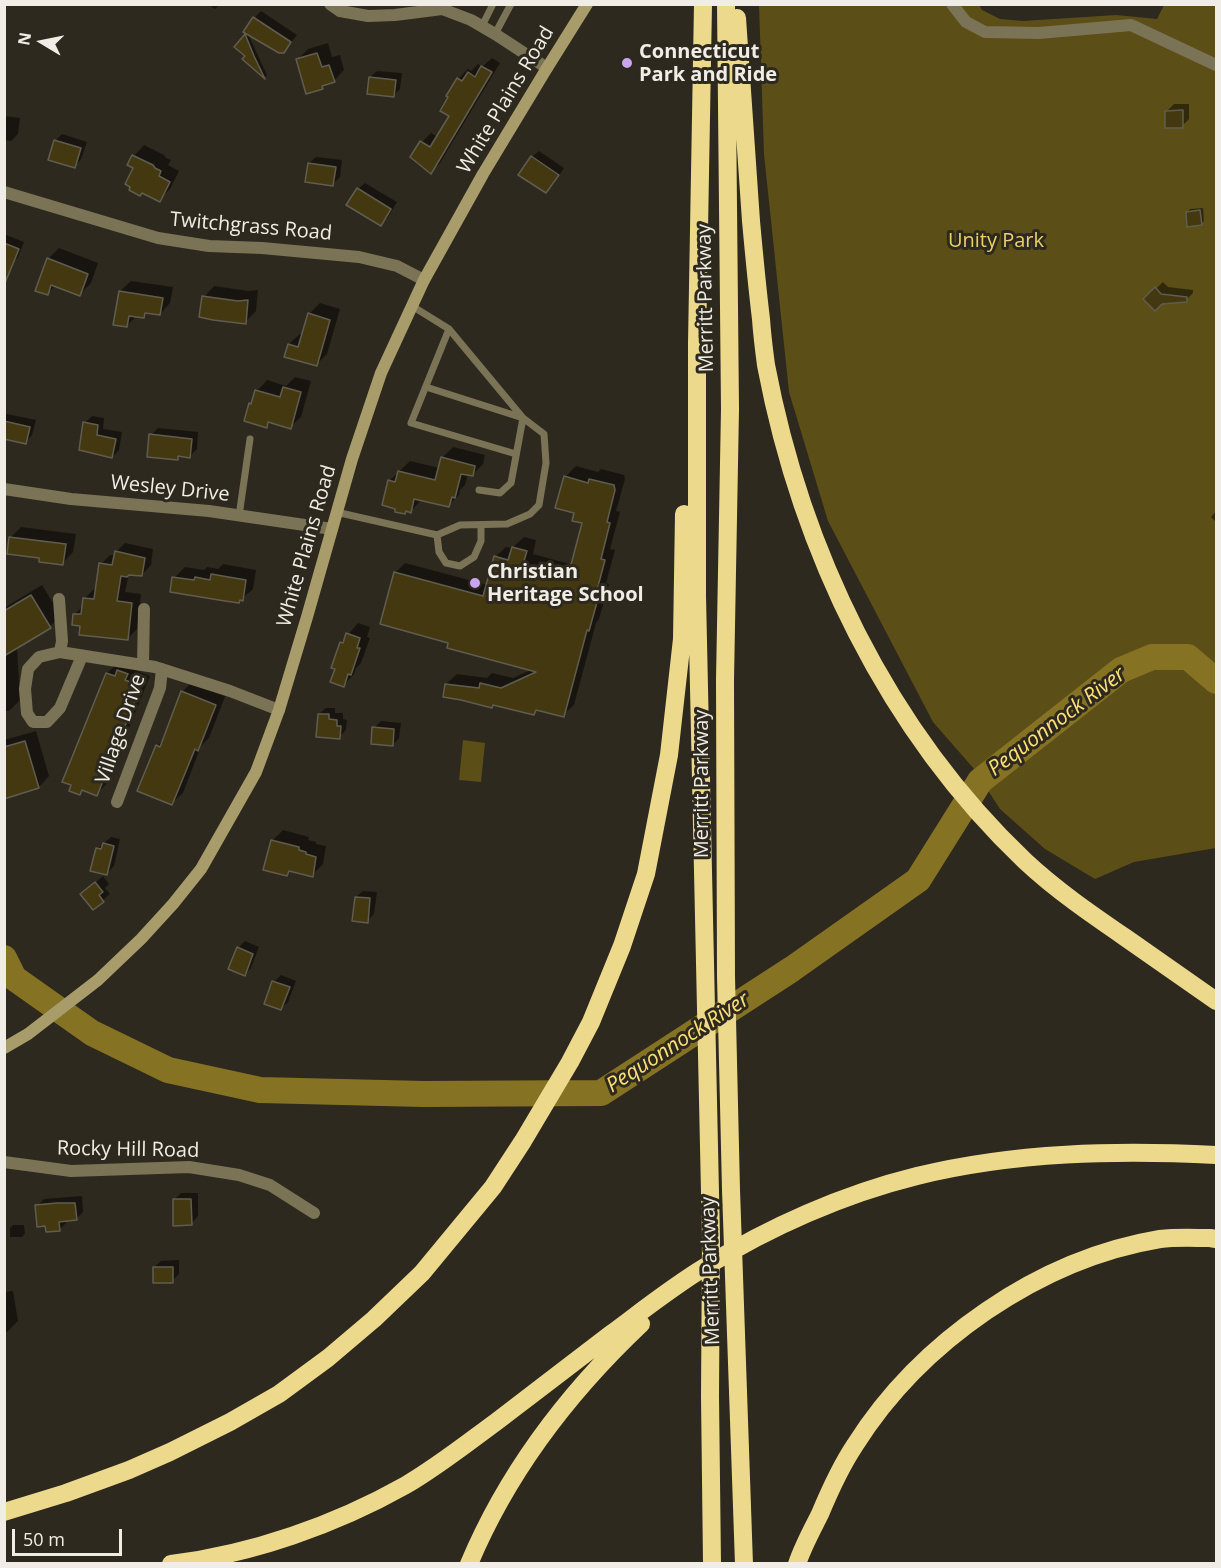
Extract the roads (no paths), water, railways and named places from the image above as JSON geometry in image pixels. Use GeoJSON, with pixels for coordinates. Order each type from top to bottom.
{"type":"FeatureCollection","features":[{"type":"Feature","properties":{"kind":"highway","name":"Merritt Parkway"},"geometry":{"type":"LineString","coordinates":[[703,4],[697,343],[697,608],[711,1238],[712,1563]]}},
{"type":"Feature","properties":{"kind":"highway","name":"Merritt Parkway"},"geometry":{"type":"LineString","coordinates":[[726,4],[730,409],[724,680],[726,976],[744,1563]]}},
{"type":"Feature","properties":{"kind":"highway"},"geometry":{"type":"LineString","coordinates":[[736,4],[755,268],[766,362],[779,427],[798,492],[850,620],[887,688],[914,731],[988,825],[1027,863],[1064,894],[1216,1001]]}},
{"type":"Feature","properties":{"kind":"highway"},"geometry":{"type":"LineString","coordinates":[[4,1512],[129,1470],[230,1422],[279,1394],[328,1358],[374,1319],[422,1273],[493,1187],[524,1141],[591,1022],[622,946],[646,874],[663,789],[674,717],[682,639],[685,466],[697,343]]}},
{"type":"Feature","properties":{"kind":"highway"},"geometry":{"type":"LineString","coordinates":[[171,1563],[234,1552],[290,1536],[348,1514],[406,1484],[433,1467],[675,1291],[769,1232],[843,1199],[890,1184],[954,1168],[1029,1158],[1146,1152],[1216,1155]]}},
{"type":"Feature","properties":{"kind":"highway"},"geometry":{"type":"LineString","coordinates":[[797,1563],[830,1490],[854,1445],[885,1403],[929,1357],[969,1322],[1024,1287],[1113,1249],[1162,1239],[1216,1239]]}},
{"type":"Feature","properties":{"kind":"highway"},"geometry":{"type":"LineString","coordinates":[[470,1563],[513,1478],[561,1409],[615,1349],[675,1291]]}},
{"type":"Feature","properties":{"kind":"main road","name":"White Plains Road"},"geometry":{"type":"LineString","coordinates":[[4,1048],[27,1034],[98,980],[141,939],[173,904],[201,869],[256,772],[279,710],[336,512],[377,384],[424,280],[483,174],[587,4]]}},
{"type":"Feature","properties":{"kind":"street"},"geometry":{"type":"LineString","coordinates":[[330,4],[340,11],[368,16],[442,9],[482,26],[547,68]]}},
{"type":"Feature","properties":{"kind":"street"},"geometry":{"type":"LineString","coordinates":[[952,4],[966,22],[984,32],[1039,33],[1131,25],[1216,65]]}},
{"type":"Feature","properties":{"kind":"street","name":"Twitchgrass Road"},"geometry":{"type":"LineString","coordinates":[[4,192],[159,238],[209,246],[262,248],[359,257],[397,266],[424,280]]}},
{"type":"Feature","properties":{"kind":"street","name":"Wesley Drive"},"geometry":{"type":"LineString","coordinates":[[4,489],[71,499],[209,511],[332,529]]}},
{"type":"Feature","properties":{"kind":"street"},"geometry":{"type":"LineString","coordinates":[[59,599],[62,641],[60,652],[39,657],[28,669],[25,689],[27,713],[33,722],[47,722],[60,708],[82,656]]}},
{"type":"Feature","properties":{"kind":"street","name":"Village Drive"},"geometry":{"type":"LineString","coordinates":[[143,665],[144,609]]}},
{"type":"Feature","properties":{"kind":"street","name":"Village Drive"},"geometry":{"type":"LineString","coordinates":[[60,652],[162,669],[279,710]]}},
{"type":"Feature","properties":{"kind":"street","name":"Village Drive"},"geometry":{"type":"LineString","coordinates":[[117,801],[160,688],[162,669]]}},
{"type":"Feature","properties":{"kind":"street","name":"Rocky Hill Road"},"geometry":{"type":"LineString","coordinates":[[4,1162],[71,1171],[189,1167],[229,1174],[270,1185],[314,1213]]}},
{"type":"Feature","properties":{"kind":"lane"},"geometry":{"type":"LineString","coordinates":[[360,4],[368,16]]}},
{"type":"Feature","properties":{"kind":"lane"},"geometry":{"type":"LineString","coordinates":[[482,26],[493,4]]}},
{"type":"Feature","properties":{"kind":"lane"},"geometry":{"type":"LineString","coordinates":[[495,34],[511,4]]}},
{"type":"Feature","properties":{"kind":"lane"},"geometry":{"type":"LineString","coordinates":[[336,512],[437,535],[460,525],[507,524],[530,514],[539,505],[546,463],[544,434],[524,417],[449,329],[412,306]]}},
{"type":"Feature","properties":{"kind":"lane"},"geometry":{"type":"LineString","coordinates":[[449,329],[411,423],[516,454]]}},
{"type":"Feature","properties":{"kind":"lane"},"geometry":{"type":"LineString","coordinates":[[426,387],[524,417]]}},
{"type":"Feature","properties":{"kind":"lane"},"geometry":{"type":"LineString","coordinates":[[479,490],[500,493],[511,483],[524,417]]}},
{"type":"Feature","properties":{"kind":"lane"},"geometry":{"type":"LineString","coordinates":[[239,516],[250,439]]}},
{"type":"Feature","properties":{"kind":"lane"},"geometry":{"type":"LineString","coordinates":[[437,535],[439,552],[446,563],[460,566],[474,557],[481,541],[482,525]]}},
{"type":"Feature","properties":{"kind":"waterway","name":"Pequonnock River"},"geometry":{"type":"LineString","coordinates":[[4,958],[14,978],[92,1033],[168,1070],[260,1090],[424,1094],[601,1093],[792,969],[918,880],[980,781],[1121,670],[1152,657],[1188,657],[1216,681]]}},
{"type":"Feature","properties":{"kind":"place","name":"Connecticut Park and Ride"},"geometry":{"type":"Point","coordinates":[627,63]}},
{"type":"Feature","properties":{"kind":"place","name":"Christian Heritage School"},"geometry":{"type":"Point","coordinates":[475,583]}},
{"type":"Feature","properties":{"kind":"park label","name":"Unity Park"},"geometry":{"type":"Point","coordinates":[996,241]}}]}
